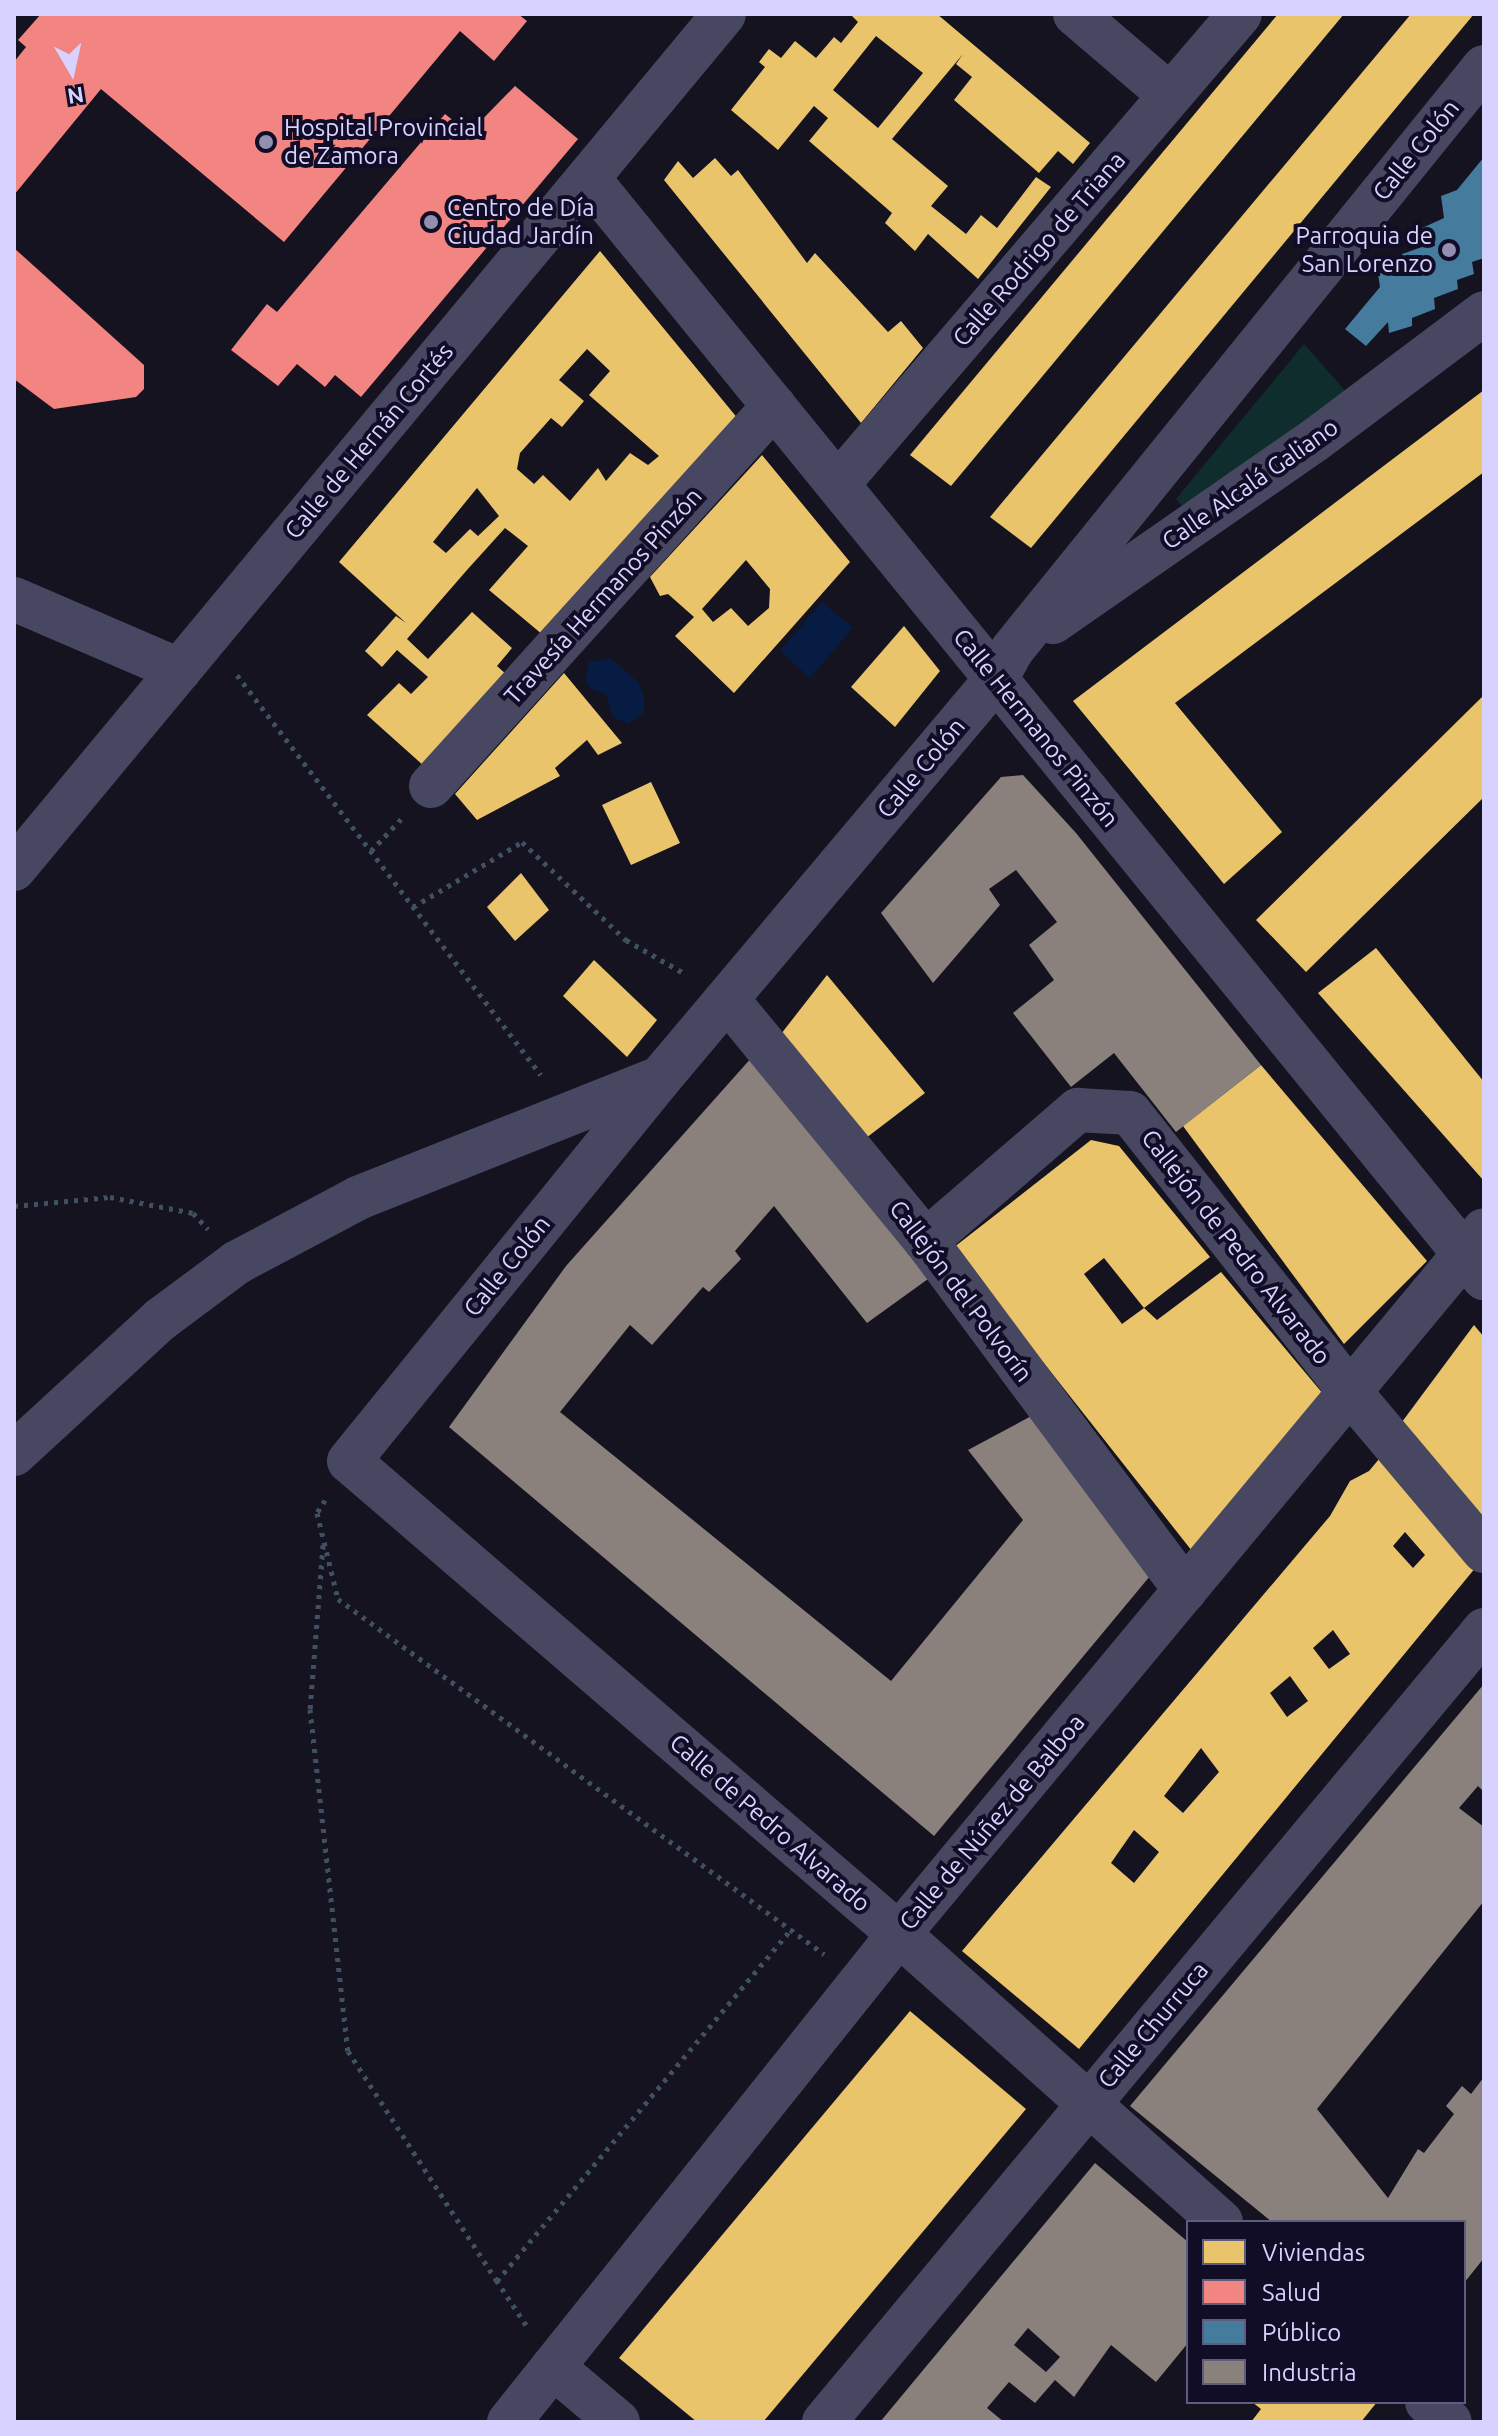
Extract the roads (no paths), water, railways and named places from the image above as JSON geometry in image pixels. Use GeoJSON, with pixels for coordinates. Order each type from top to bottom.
{"type":"FeatureCollection","features":[{"type":"Feature","properties":{"kind":"street","name":"Calle de Hernán Cortés"},"geometry":{"type":"LineString","coordinates":[[14,869],[724,14]]}},
{"type":"Feature","properties":{"kind":"street"},"geometry":{"type":"LineString","coordinates":[[1075,14],[1170,95]]}},
{"type":"Feature","properties":{"kind":"street","name":"Calle Rodrigo de Triana"},"geometry":{"type":"LineString","coordinates":[[838,484],[1240,14]]}},
{"type":"Feature","properties":{"kind":"street","name":"Calle Colón"},"geometry":{"type":"LineString","coordinates":[[349,1461],[661,1077],[1004,665],[1484,67]]}},
{"type":"Feature","properties":{"kind":"street","name":"Calle Hermanos Pinzón"},"geometry":{"type":"LineString","coordinates":[[588,178],[838,484],[1004,665],[1477,1254]]}},
{"type":"Feature","properties":{"kind":"street","name":"Calle Alcalá Galiano"},"geometry":{"type":"LineString","coordinates":[[1004,665],[1315,440],[1484,313]]}},
{"type":"Feature","properties":{"kind":"street","name":"Travesía Hermanos Pinzón"},"geometry":{"type":"LineString","coordinates":[[431,786],[774,406]]}},
{"type":"Feature","properties":{"kind":"street"},"geometry":{"type":"LineString","coordinates":[[14,599],[179,670]]}},
{"type":"Feature","properties":{"kind":"street","name":"Callejón del Polvorín"},"geometry":{"type":"LineString","coordinates":[[727,999],[926,1241],[1185,1590]]}},
{"type":"Feature","properties":{"kind":"street"},"geometry":{"type":"LineString","coordinates":[[14,1454],[161,1319],[236,1263],[358,1198],[661,1077]]}},
{"type":"Feature","properties":{"kind":"street","name":"Callejón de Pedro Alvarado"},"geometry":{"type":"LineString","coordinates":[[926,1241],[1078,1110],[1130,1113],[1350,1392],[1484,1551]]}},
{"type":"Feature","properties":{"kind":"street","name":"Calle de Núñez de Balboa"},"geometry":{"type":"LineString","coordinates":[[509,2422],[899,1934],[1350,1392],[1477,1254]]}},
{"type":"Feature","properties":{"kind":"street","name":"Calle de Pedro Alvarado"},"geometry":{"type":"LineString","coordinates":[[349,1461],[899,1934],[1219,2220]]}},
{"type":"Feature","properties":{"kind":"street","name":"Calle Churruca"},"geometry":{"type":"LineString","coordinates":[[824,2422],[1484,1630]]}},
{"type":"Feature","properties":{"kind":"street"},"geometry":{"type":"LineString","coordinates":[[553,2367],[618,2422]]}},
{"type":"Feature","properties":{"kind":"street"},"geometry":{"type":"LineString","coordinates":[[1429,2404],[1450,2422]]}},
{"type":"Feature","properties":{"kind":"water"},"geometry":{"type":"Polygon","coordinates":[[[822,602],[853,628],[810,678],[780,651],[822,602]]]}},
{"type":"Feature","properties":{"kind":"water"},"geometry":{"type":"Polygon","coordinates":[[[611,658],[639,683],[644,697],[644,712],[629,724],[613,717],[606,694],[591,689],[585,680],[589,662],[611,658]]]}},
{"type":"Feature","properties":{"kind":"place","name":"Hospital Provincial de Zamora"},"geometry":{"type":"Point","coordinates":[266,142]}},
{"type":"Feature","properties":{"kind":"place","name":"Centro de Día Ciudad Jardín"},"geometry":{"type":"Point","coordinates":[431,222]}},
{"type":"Feature","properties":{"kind":"place","name":"Parroquia de San Lorenzo"},"geometry":{"type":"Point","coordinates":[1449,250]}}]}
